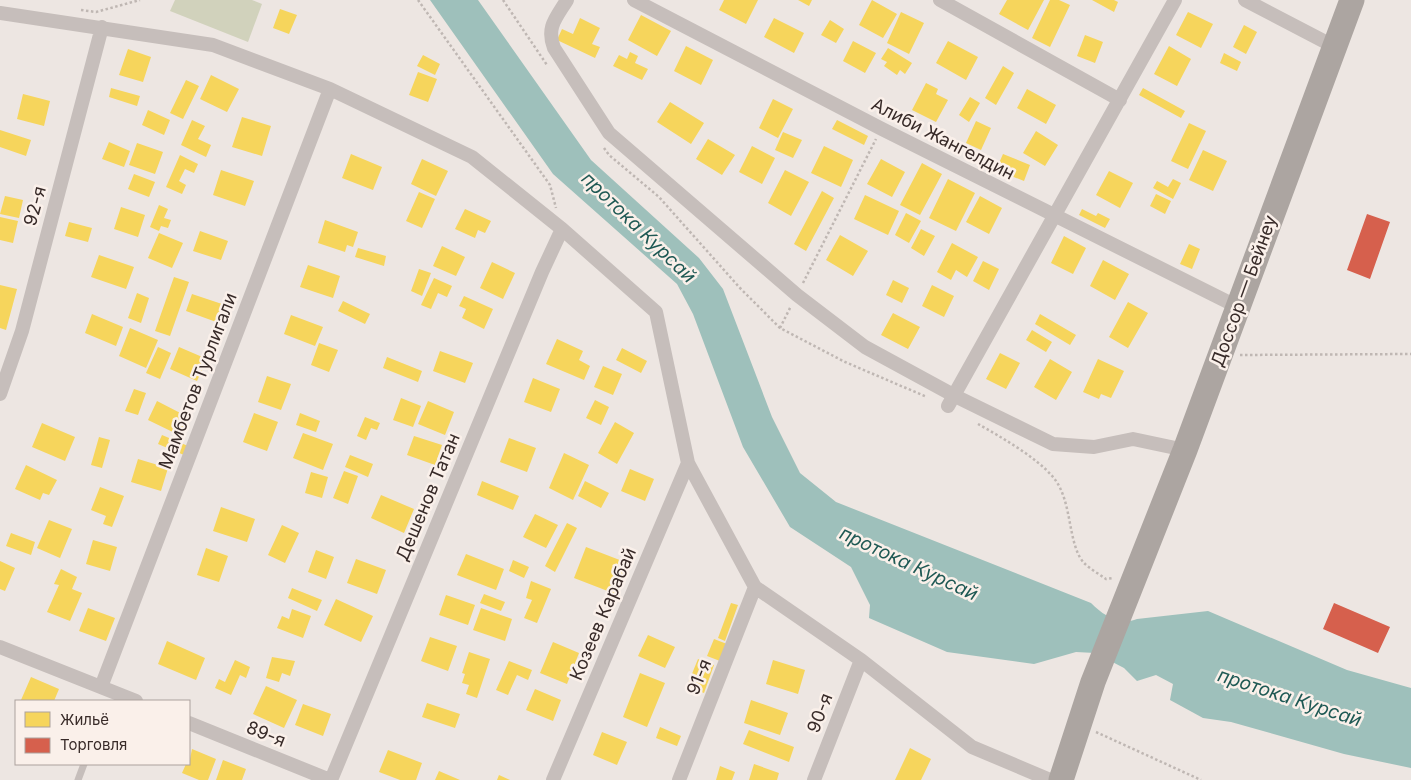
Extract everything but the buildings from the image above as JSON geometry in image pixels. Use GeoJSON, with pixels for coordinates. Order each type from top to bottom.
{"type":"FeatureCollection","features":[{"type":"Feature","properties":{"kind":"highway","name":"Доссор — Бейнеу"},"geometry":{"type":"LineString","coordinates":[[1061,780],[1093,682],[1185,450],[1352,0]]}},
{"type":"Feature","properties":{"kind":"street"},"geometry":{"type":"LineString","coordinates":[[567,0],[551,27],[549,36],[554,48],[609,133],[796,295],[865,347],[952,401],[1053,444],[1094,447],[1133,439],[1185,450]]}},
{"type":"Feature","properties":{"kind":"street","name":"Алиби Жангелдин"},"geometry":{"type":"LineString","coordinates":[[634,0],[882,129],[1238,307]]}},
{"type":"Feature","properties":{"kind":"street"},"geometry":{"type":"LineString","coordinates":[[940,0],[1120,100]]}},
{"type":"Feature","properties":{"kind":"street"},"geometry":{"type":"LineString","coordinates":[[952,401],[1175,0]]}},
{"type":"Feature","properties":{"kind":"street"},"geometry":{"type":"LineString","coordinates":[[1245,0],[1334,47]]}},
{"type":"Feature","properties":{"kind":"street"},"geometry":{"type":"LineString","coordinates":[[0,12],[213,45],[330,89],[472,157],[562,229],[656,312],[688,463],[755,587],[861,660],[972,747],[1050,780]]}},
{"type":"Feature","properties":{"kind":"street","name":"92-я"},"geometry":{"type":"LineString","coordinates":[[0,394],[22,330],[102,27]]}},
{"type":"Feature","properties":{"kind":"street","name":"Мамбетов Турлигали"},"geometry":{"type":"LineString","coordinates":[[108,694],[330,89]]}},
{"type":"Feature","properties":{"kind":"street","name":"Дешенов Татан"},"geometry":{"type":"LineString","coordinates":[[330,780],[542,272],[562,229]]}},
{"type":"Feature","properties":{"kind":"street","name":"Козеев Карабай"},"geometry":{"type":"LineString","coordinates":[[553,780],[688,463]]}},
{"type":"Feature","properties":{"kind":"street","name":"91-я"},"geometry":{"type":"LineString","coordinates":[[679,780],[755,587]]}},
{"type":"Feature","properties":{"kind":"street"},"geometry":{"type":"LineString","coordinates":[[0,647],[108,694],[132,700]]}},
{"type":"Feature","properties":{"kind":"street","name":"90-я"},"geometry":{"type":"LineString","coordinates":[[814,780],[861,660]]}},
{"type":"Feature","properties":{"kind":"street","name":"89-я"},"geometry":{"type":"LineString","coordinates":[[190,723],[330,780]]}},
{"type":"Feature","properties":{"kind":"lane"},"geometry":{"type":"LineString","coordinates":[[78,780],[84,765]]}},
{"type":"Feature","properties":{"kind":"path"},"geometry":{"type":"LineString","coordinates":[[77,10],[96,12],[140,0]]}},
{"type":"Feature","properties":{"kind":"path"},"geometry":{"type":"LineString","coordinates":[[418,0],[550,184],[562,229]]}},
{"type":"Feature","properties":{"kind":"path"},"geometry":{"type":"LineString","coordinates":[[780,328],[882,129]]}},
{"type":"Feature","properties":{"kind":"path"},"geometry":{"type":"LineString","coordinates":[[1221,355],[1411,354]]}},
{"type":"Feature","properties":{"kind":"path"},"geometry":{"type":"LineString","coordinates":[[1079,724],[1201,780]]}},
{"type":"Feature","properties":{"kind":"green space"},"geometry":{"type":"Polygon","coordinates":[[[175,0],[252,0],[262,4],[248,42],[170,11],[175,0]]]}},
{"type":"Feature","properties":{"kind":"water","name":"протока Курсай"},"geometry":{"type":"Polygon","coordinates":[[[430,0],[478,0],[591,160],[699,258],[723,289],[772,417],[800,473],[836,502],[1091,603],[1101,612],[1118,620],[1130,621],[1208,611],[1347,670],[1411,688],[1411,768],[1344,754],[1231,722],[1203,718],[1170,700],[1173,684],[1156,675],[1137,681],[1124,668],[1095,653],[1076,652],[1034,664],[947,652],[869,618],[870,605],[851,567],[790,527],[743,447],[693,314],[677,284],[553,174],[430,0]]]}}]}
